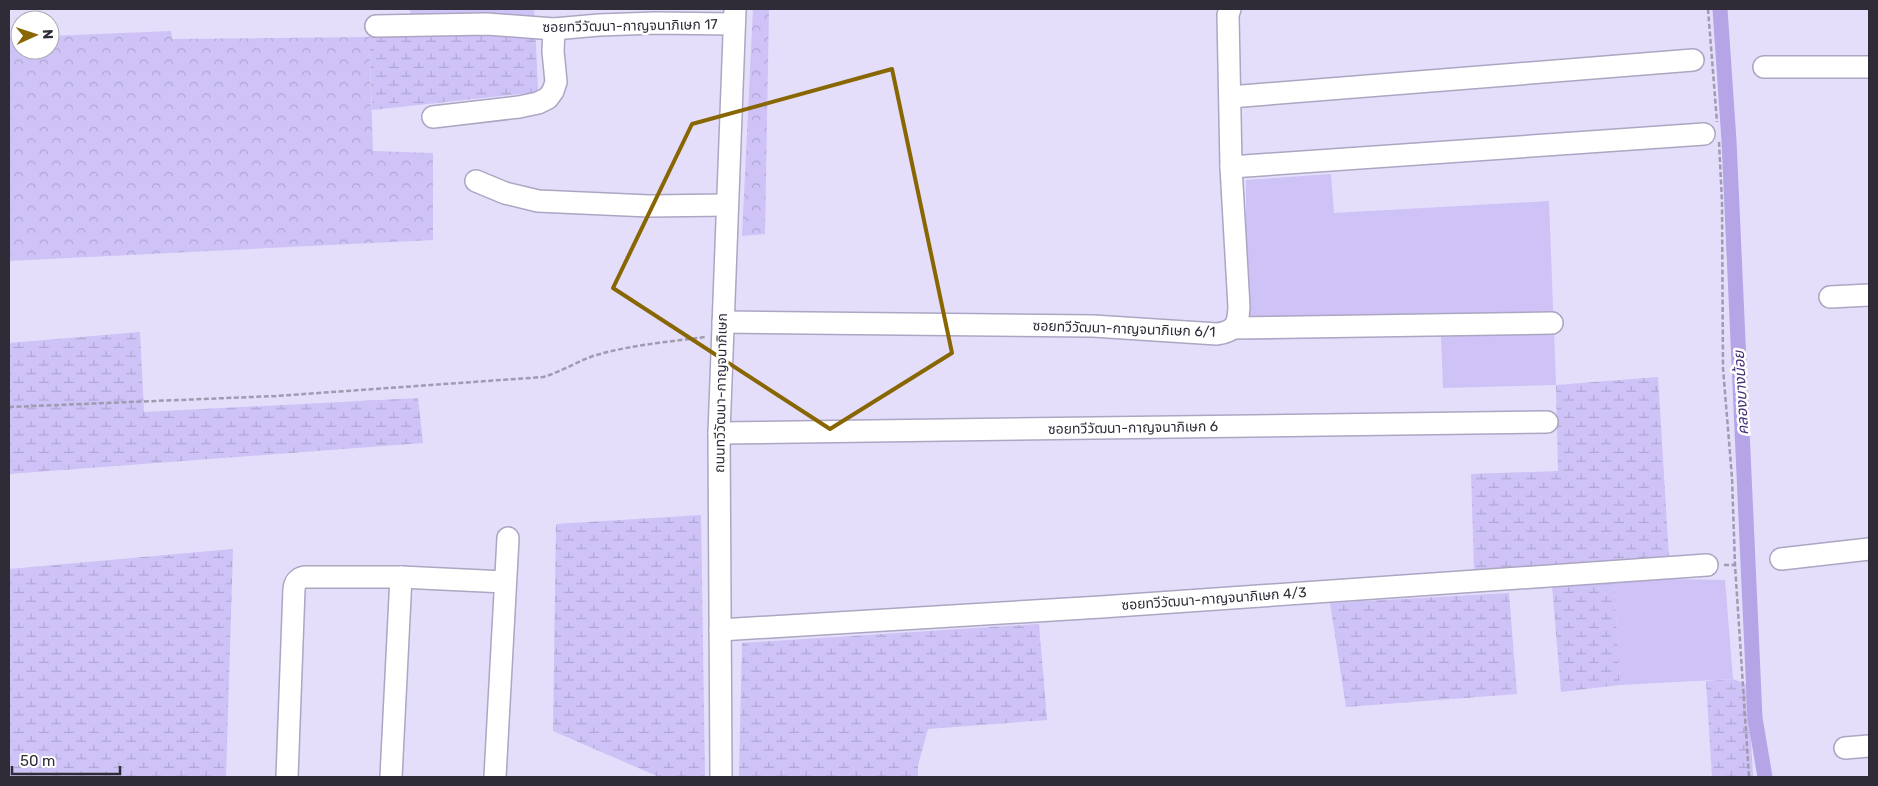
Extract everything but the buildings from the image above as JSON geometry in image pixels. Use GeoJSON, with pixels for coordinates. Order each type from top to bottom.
{"type":"FeatureCollection","features":[{"type":"Feature","properties":{"kind":"street","name":"ซอยทวีวัฒนา-กาญจนาภิเษก 6/1"},"geometry":{"type":"LineString","coordinates":[[723,328],[1093,326],[1217,334],[1234,328],[1238,318],[1239,307],[1231,167],[1228,15],[1230,9]]}},
{"type":"Feature","properties":{"kind":"street","name":"ซอยทวีวัฒนา-กาญจนาภิเษก 17"},"geometry":{"type":"LineString","coordinates":[[376,26],[487,24],[554,29],[735,16]]}},
{"type":"Feature","properties":{"kind":"street","name":"ถนนทวีวัฒนา-กาญจนาภิเษก"},"geometry":{"type":"LineString","coordinates":[[721,777],[719,434],[735,16]]}},
{"type":"Feature","properties":{"kind":"street"},"geometry":{"type":"LineString","coordinates":[[433,117],[519,106],[548,98],[553,92],[556,82],[553,51],[554,29]]}},
{"type":"Feature","properties":{"kind":"street"},"geometry":{"type":"LineString","coordinates":[[1230,97],[1693,60]]}},
{"type":"Feature","properties":{"kind":"street"},"geometry":{"type":"LineString","coordinates":[[1764,67],[1869,67]]}},
{"type":"Feature","properties":{"kind":"street"},"geometry":{"type":"LineString","coordinates":[[1231,167],[1713,132]]}},
{"type":"Feature","properties":{"kind":"street"},"geometry":{"type":"LineString","coordinates":[[476,181],[505,193],[538,201],[649,206],[727,205]]}},
{"type":"Feature","properties":{"kind":"street"},"geometry":{"type":"LineString","coordinates":[[1830,296],[1869,295]]}},
{"type":"Feature","properties":{"kind":"street"},"geometry":{"type":"LineString","coordinates":[[1234,328],[1552,323]]}},
{"type":"Feature","properties":{"kind":"street","name":"ซอยทวีวัฒนา-กาญจนาภิเษก 6"},"geometry":{"type":"LineString","coordinates":[[719,434],[1547,422]]}},
{"type":"Feature","properties":{"kind":"street"},"geometry":{"type":"LineString","coordinates":[[495,777],[508,538]]}},
{"type":"Feature","properties":{"kind":"street"},"geometry":{"type":"LineString","coordinates":[[1781,559],[1869,549]]}},
{"type":"Feature","properties":{"kind":"street","name":"ซอยทวีวัฒนา-กาญจนาภิเษก 4/3"},"geometry":{"type":"LineString","coordinates":[[720,630],[1111,606],[1707,565]]}},
{"type":"Feature","properties":{"kind":"street"},"geometry":{"type":"LineString","coordinates":[[287,777],[295,583],[304,577],[401,577],[505,582]]}},
{"type":"Feature","properties":{"kind":"street"},"geometry":{"type":"LineString","coordinates":[[391,777],[401,577]]}},
{"type":"Feature","properties":{"kind":"street"},"geometry":{"type":"LineString","coordinates":[[1844,748],[1869,746]]}},
{"type":"Feature","properties":{"kind":"path"},"geometry":{"type":"LineString","coordinates":[[1708,9],[1713,132],[1722,202],[1723,368],[1732,478],[1749,777]]}},
{"type":"Feature","properties":{"kind":"path"},"geometry":{"type":"LineString","coordinates":[[9,407],[276,396],[543,377],[559,372],[592,356],[723,328]]}},
{"type":"Feature","properties":{"kind":"highlighted area"},"geometry":{"type":"Polygon","coordinates":[[[892,69],[952,353],[830,429],[613,288],[692,124],[892,69]]]}},
{"type":"Feature","properties":{"kind":"green space"},"geometry":{"type":"Polygon","coordinates":[[[410,9],[534,9],[535,21],[411,21],[410,9]]]}},
{"type":"Feature","properties":{"kind":"green space"},"geometry":{"type":"Polygon","coordinates":[[[753,9],[769,9],[765,234],[742,236],[753,9]]]}},
{"type":"Feature","properties":{"kind":"green space"},"geometry":{"type":"Polygon","coordinates":[[[411,21],[535,21],[538,92],[372,110],[369,37],[411,36],[411,21]]]}},
{"type":"Feature","properties":{"kind":"green space"},"geometry":{"type":"Polygon","coordinates":[[[171,31],[172,39],[369,37],[373,151],[433,153],[433,240],[9,261],[9,37],[10,60],[60,60],[60,36],[171,31]]]}},
{"type":"Feature","properties":{"kind":"green space"},"geometry":{"type":"Polygon","coordinates":[[[1331,174],[1334,213],[1549,201],[1556,385],[1443,388],[1441,336],[1246,340],[1246,180],[1331,174]]]}},
{"type":"Feature","properties":{"kind":"green space"},"geometry":{"type":"Polygon","coordinates":[[[140,332],[144,412],[418,398],[423,443],[9,474],[9,343],[140,332]]]}},
{"type":"Feature","properties":{"kind":"green space"},"geometry":{"type":"Polygon","coordinates":[[[1658,377],[1669,557],[1551,568],[1474,570],[1471,474],[1558,471],[1556,385],[1658,377]]]}},
{"type":"Feature","properties":{"kind":"green space"},"geometry":{"type":"Polygon","coordinates":[[[701,515],[705,777],[659,777],[553,731],[556,524],[701,515]]]}},
{"type":"Feature","properties":{"kind":"green space"},"geometry":{"type":"Polygon","coordinates":[[[233,549],[226,777],[9,777],[9,569],[233,549]]]}},
{"type":"Feature","properties":{"kind":"green space"},"geometry":{"type":"Polygon","coordinates":[[[1670,579],[1725,580],[1733,679],[1620,685],[1614,582],[1670,579]]]}},
{"type":"Feature","properties":{"kind":"green space"},"geometry":{"type":"Polygon","coordinates":[[[1614,582],[1620,685],[1561,692],[1552,586],[1614,582]]]}},
{"type":"Feature","properties":{"kind":"green space"},"geometry":{"type":"Polygon","coordinates":[[[1509,593],[1517,694],[1346,707],[1330,603],[1509,593]]]}},
{"type":"Feature","properties":{"kind":"green space"},"geometry":{"type":"Polygon","coordinates":[[[1039,624],[1047,720],[928,729],[918,765],[918,777],[739,777],[742,643],[1039,624]]]}},
{"type":"Feature","properties":{"kind":"green space"},"geometry":{"type":"Polygon","coordinates":[[[1733,679],[1748,685],[1753,777],[1712,777],[1706,681],[1733,679]]]}},
{"type":"Feature","properties":{"kind":"waterway","name":"คลองบางน้อย"},"geometry":{"type":"LineString","coordinates":[[1720,9],[1729,141],[1755,718],[1765,777]]}}]}
